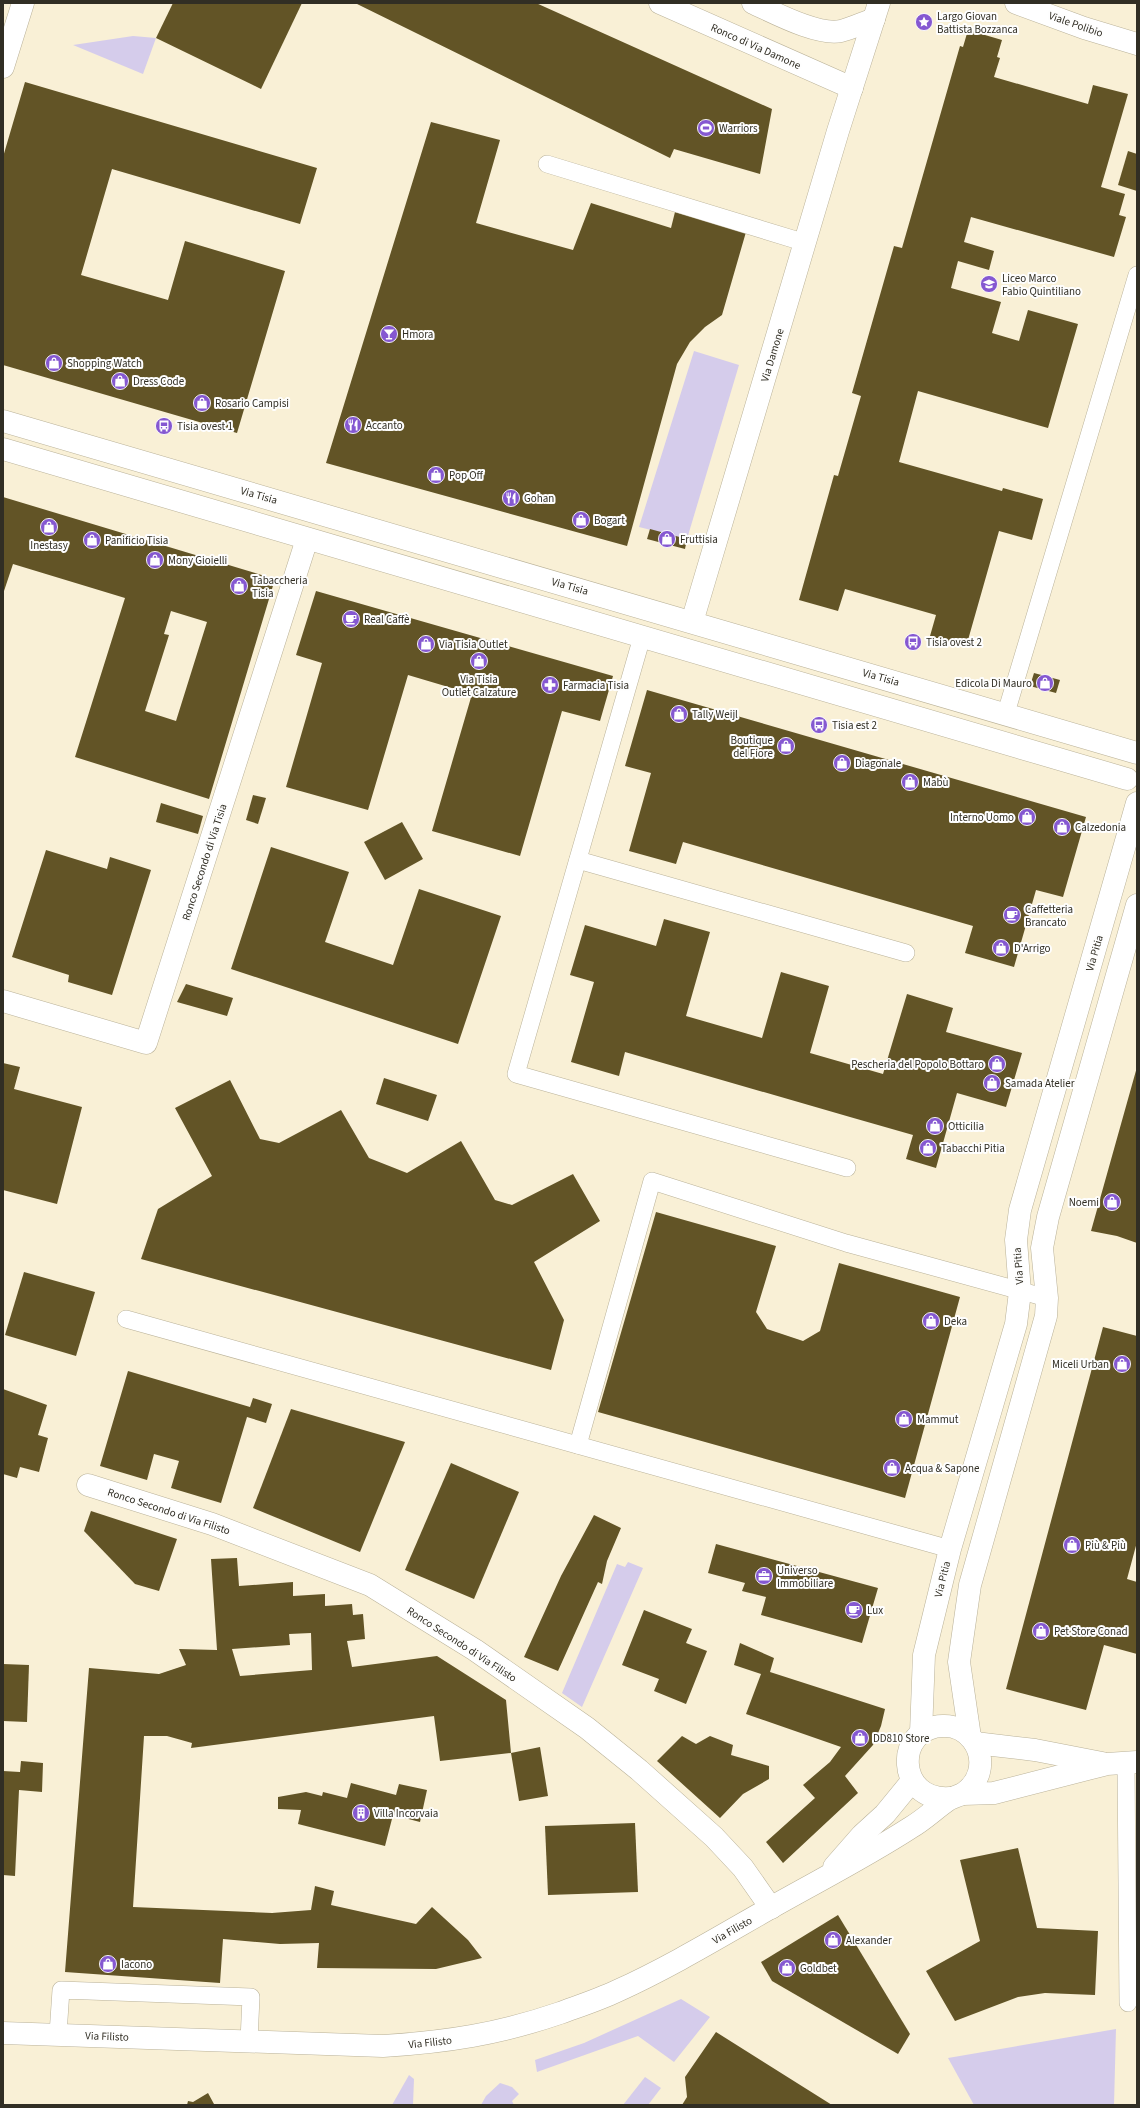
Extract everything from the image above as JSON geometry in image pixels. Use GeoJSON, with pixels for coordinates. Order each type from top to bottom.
{"type":"FeatureCollection","features":[{"type":"Feature","properties":{"kind":"street"},"geometry":{"type":"LineString","coordinates":[[3,67],[23,3]]}},
{"type":"Feature","properties":{"kind":"street","name":"Ronco di Via Damone"},"geometry":{"type":"LineString","coordinates":[[660,3],[852,88]]}},
{"type":"Feature","properties":{"kind":"street"},"geometry":{"type":"LineString","coordinates":[[753,3],[801,25],[816,29],[840,31],[876,11]]}},
{"type":"Feature","properties":{"kind":"street","name":"Viale Polibio"},"geometry":{"type":"LineString","coordinates":[[1016,3],[1084,28],[1137,44]]}},
{"type":"Feature","properties":{"kind":"street","name":"Via Damone"},"geometry":{"type":"LineString","coordinates":[[692,622],[876,11]]}},
{"type":"Feature","properties":{"kind":"street","name":"Via Tisia"},"geometry":{"type":"LineString","coordinates":[[3,421],[1006,713],[1137,754]]}},
{"type":"Feature","properties":{"kind":"street"},"geometry":{"type":"LineString","coordinates":[[3,449],[642,637],[1132,788],[1128,769],[1137,754]]}},
{"type":"Feature","properties":{"kind":"street","name":"Ronco Secondo di Via Tisia"},"geometry":{"type":"LineString","coordinates":[[3,1001],[146,1043],[307,539]]}},
{"type":"Feature","properties":{"kind":"street","name":"Via Pitia"},"geometry":{"type":"LineString","coordinates":[[921,1733],[924,1655],[950,1549],[1016,1324],[1020,1292],[1016,1240],[1020,1210],[1137,803]]}},
{"type":"Feature","properties":{"kind":"street"},"geometry":{"type":"LineString","coordinates":[[957,1796],[972,1786],[979,1771],[979,1754],[973,1740],[959,1662],[970,1585],[1043,1332],[1047,1298],[1042,1248],[1048,1217],[1137,905]]}},
{"type":"Feature","properties":{"kind":"street","name":"Ronco Secondo di Via Filisto"},"geometry":{"type":"LineString","coordinates":[[88,1485],[212,1524],[370,1586],[475,1650],[587,1728],[639,1770],[714,1837],[743,1868],[771,1908]]}},
{"type":"Feature","properties":{"kind":"street"},"geometry":{"type":"LineString","coordinates":[[942,1726],[962,1730],[973,1740],[1124,1763],[994,1793],[939,1799],[919,1790],[912,1781],[908,1771],[907,1761],[914,1741],[921,1733],[931,1728],[942,1726]]}},
{"type":"Feature","properties":{"kind":"street"},"geometry":{"type":"LineString","coordinates":[[822,1880],[862,1835],[885,1814],[912,1781]]}},
{"type":"Feature","properties":{"kind":"street","name":"Via Filisto"},"geometry":{"type":"LineString","coordinates":[[3,2033],[383,2046],[439,2042],[490,2034],[559,2014],[616,1992],[708,1944],[822,1880],[913,1827],[957,1796]]}},
{"type":"Feature","properties":{"kind":"lane"},"geometry":{"type":"LineString","coordinates":[[547,164],[806,243]]}},
{"type":"Feature","properties":{"kind":"lane"},"geometry":{"type":"LineString","coordinates":[[1006,713],[1137,275]]}},
{"type":"Feature","properties":{"kind":"lane"},"geometry":{"type":"LineString","coordinates":[[642,637],[516,1074],[847,1168]]}},
{"type":"Feature","properties":{"kind":"lane"},"geometry":{"type":"LineString","coordinates":[[578,860],[906,954]]}},
{"type":"Feature","properties":{"kind":"lane"},"geometry":{"type":"LineString","coordinates":[[578,1445],[652,1181],[846,1243],[1020,1292],[1047,1298]]}},
{"type":"Feature","properties":{"kind":"lane"},"geometry":{"type":"LineString","coordinates":[[126,1319],[950,1549]]}},
{"type":"Feature","properties":{"kind":"lane"},"geometry":{"type":"LineString","coordinates":[[1124,1763],[1128,2003]]}},
{"type":"Feature","properties":{"kind":"lane"},"geometry":{"type":"LineString","coordinates":[[58,2034],[61,1990],[251,1997],[249,2041]]}},
{"type":"Feature","properties":{"kind":"shaded area"},"geometry":{"type":"Polygon","coordinates":[[[133,36],[156,38],[143,74],[73,45],[133,36]]]}},
{"type":"Feature","properties":{"kind":"shaded area"},"geometry":{"type":"Polygon","coordinates":[[[694,351],[739,365],[687,539],[639,527],[694,351]]]}},
{"type":"Feature","properties":{"kind":"shaded area"},"geometry":{"type":"Polygon","coordinates":[[[628,1562],[643,1568],[582,1707],[562,1693],[617,1564],[625,1567],[628,1562]]]}},
{"type":"Feature","properties":{"kind":"shaded area"},"geometry":{"type":"Polygon","coordinates":[[[681,1999],[710,2017],[674,2062],[638,2036],[537,2072],[535,2060],[584,2043],[681,1999]]]}},
{"type":"Feature","properties":{"kind":"shaded area"},"geometry":{"type":"Polygon","coordinates":[[[1116,2029],[1114,2105],[974,2105],[948,2058],[1116,2029]]]}},
{"type":"Feature","properties":{"kind":"shaded area"},"geometry":{"type":"Polygon","coordinates":[[[409,2075],[414,2079],[413,2105],[392,2105],[409,2075]]]}},
{"type":"Feature","properties":{"kind":"shaded area"},"geometry":{"type":"Polygon","coordinates":[[[645,2077],[661,2088],[648,2105],[623,2105],[645,2077]]]}},
{"type":"Feature","properties":{"kind":"shaded area"},"geometry":{"type":"Polygon","coordinates":[[[500,2083],[512,2087],[519,2094],[512,2101],[514,2105],[481,2105],[486,2096],[500,2083]]]}},
{"type":"Feature","properties":{"kind":"building"},"geometry":{"type":"Polygon","coordinates":[[[173,3],[302,3],[261,89],[156,38],[173,3]]]}},
{"type":"Feature","properties":{"kind":"building"},"geometry":{"type":"Polygon","coordinates":[[[355,3],[536,3],[772,109],[760,174],[674,149],[670,158],[355,3]]]}},
{"type":"Feature","properties":{"kind":"building"},"geometry":{"type":"Polygon","coordinates":[[[968,30],[1002,40],[997,57],[1000,58],[994,77],[1088,104],[1093,85],[1128,94],[1101,187],[1125,194],[1119,215],[1126,217],[1114,257],[971,217],[964,242],[994,251],[989,270],[958,261],[951,288],[1001,302],[992,333],[1019,341],[1028,310],[1078,324],[1048,428],[918,391],[899,462],[1002,491],[1003,488],[1043,499],[1032,540],[999,531],[966,647],[930,636],[936,615],[845,589],[838,611],[799,600],[834,475],[838,476],[861,396],[852,393],[894,246],[902,248],[960,46],[963,47],[968,30]]]}},
{"type":"Feature","properties":{"kind":"building"},"geometry":{"type":"Polygon","coordinates":[[[25,82],[317,168],[300,224],[112,169],[81,275],[168,300],[185,241],[285,271],[237,433],[3,365],[3,157],[25,82]]]}},
{"type":"Feature","properties":{"kind":"building"},"geometry":{"type":"Polygon","coordinates":[[[431,122],[500,140],[476,223],[573,250],[591,203],[671,228],[675,212],[746,232],[722,315],[705,327],[690,342],[677,364],[627,546],[326,463],[431,122]]]}},
{"type":"Feature","properties":{"kind":"building"},"geometry":{"type":"Polygon","coordinates":[[[1128,151],[1137,154],[1137,191],[1118,185],[1128,151]]]}},
{"type":"Feature","properties":{"kind":"building"},"geometry":{"type":"Polygon","coordinates":[[[3,497],[275,579],[209,799],[75,757],[125,598],[13,564],[3,594],[3,497]],[[171,611],[164,634],[169,635],[145,711],[176,721],[207,622],[171,611]]]}},
{"type":"Feature","properties":{"kind":"building","name":"Fruttisia"},"geometry":{"type":"Polygon","coordinates":[[[650,529],[687,539],[685,549],[647,539],[650,529]]]}},
{"type":"Feature","properties":{"kind":"building"},"geometry":{"type":"Polygon","coordinates":[[[316,591],[613,676],[600,721],[562,711],[520,856],[432,831],[472,694],[408,675],[368,810],[286,787],[322,663],[296,655],[316,591]]]}},
{"type":"Feature","properties":{"kind":"building","name":"Edicola Di Mauro"},"geometry":{"type":"Polygon","coordinates":[[[1034,673],[1060,680],[1056,693],[1030,686],[1034,673]]]}},
{"type":"Feature","properties":{"kind":"building"},"geometry":{"type":"Polygon","coordinates":[[[647,690],[1086,817],[1063,897],[1036,890],[1014,967],[965,953],[973,926],[683,842],[676,864],[629,851],[651,773],[625,766],[647,690]]]}},
{"type":"Feature","properties":{"kind":"building"},"geometry":{"type":"Polygon","coordinates":[[[253,795],[266,798],[258,824],[246,820],[253,795]]]}},
{"type":"Feature","properties":{"kind":"building"},"geometry":{"type":"Polygon","coordinates":[[[161,803],[203,816],[198,834],[156,822],[161,803]]]}},
{"type":"Feature","properties":{"kind":"building"},"geometry":{"type":"Polygon","coordinates":[[[402,822],[423,859],[385,880],[364,842],[402,822]]]}},
{"type":"Feature","properties":{"kind":"building"},"geometry":{"type":"Polygon","coordinates":[[[271,847],[349,872],[325,942],[393,965],[419,889],[501,916],[458,1044],[231,969],[271,847]]]}},
{"type":"Feature","properties":{"kind":"building"},"geometry":{"type":"Polygon","coordinates":[[[46,850],[107,869],[110,857],[151,870],[112,995],[68,982],[69,975],[12,957],[46,850]]]}},
{"type":"Feature","properties":{"kind":"building"},"geometry":{"type":"Polygon","coordinates":[[[664,919],[710,932],[686,1016],[762,1038],[781,972],[829,986],[810,1053],[883,1074],[907,994],[953,1008],[946,1032],[1022,1053],[1006,1107],[957,1093],[936,1168],[906,1159],[913,1135],[625,1052],[619,1076],[571,1062],[594,982],[570,975],[585,925],[656,946],[664,919]]]}},
{"type":"Feature","properties":{"kind":"building"},"geometry":{"type":"Polygon","coordinates":[[[186,984],[233,998],[227,1016],[177,1002],[186,984]]]}},
{"type":"Feature","properties":{"kind":"building"},"geometry":{"type":"Polygon","coordinates":[[[3,1063],[20,1067],[14,1089],[82,1107],[57,1204],[3,1190],[3,1063]]]}},
{"type":"Feature","properties":{"kind":"building"},"geometry":{"type":"Polygon","coordinates":[[[1137,1067],[1137,1243],[1117,1236],[1091,1231],[1137,1067]]]}},
{"type":"Feature","properties":{"kind":"building"},"geometry":{"type":"Polygon","coordinates":[[[384,1078],[437,1095],[428,1121],[376,1104],[384,1078]]]}},
{"type":"Feature","properties":{"kind":"building"},"geometry":{"type":"Polygon","coordinates":[[[230,1080],[260,1139],[279,1143],[341,1110],[369,1158],[407,1173],[461,1141],[495,1200],[512,1205],[573,1174],[600,1221],[534,1262],[564,1320],[551,1370],[141,1259],[158,1209],[212,1176],[175,1108],[230,1080]]]}},
{"type":"Feature","properties":{"kind":"building"},"geometry":{"type":"Polygon","coordinates":[[[656,1212],[776,1246],[756,1312],[767,1329],[803,1341],[820,1331],[839,1263],[960,1297],[905,1498],[598,1412],[656,1212]]]}},
{"type":"Feature","properties":{"kind":"building"},"geometry":{"type":"Polygon","coordinates":[[[24,1272],[95,1292],[76,1356],[5,1335],[24,1272]]]}},
{"type":"Feature","properties":{"kind":"building"},"geometry":{"type":"Polygon","coordinates":[[[1103,1327],[1137,1336],[1137,1542],[1127,1579],[1137,1582],[1137,1654],[1104,1645],[1086,1710],[1006,1689],[1103,1327]]]}},
{"type":"Feature","properties":{"kind":"building"},"geometry":{"type":"Polygon","coordinates":[[[128,1371],[250,1407],[253,1398],[272,1404],[266,1423],[247,1417],[221,1503],[171,1488],[179,1461],[154,1454],[147,1480],[100,1466],[128,1371]]]}},
{"type":"Feature","properties":{"kind":"building"},"geometry":{"type":"Polygon","coordinates":[[[3,1389],[47,1405],[38,1435],[48,1438],[39,1472],[20,1467],[17,1478],[3,1474],[3,1389]]]}},
{"type":"Feature","properties":{"kind":"building"},"geometry":{"type":"Polygon","coordinates":[[[291,1409],[405,1442],[360,1552],[253,1508],[291,1409]]]}},
{"type":"Feature","properties":{"kind":"building"},"geometry":{"type":"Polygon","coordinates":[[[451,1463],[519,1492],[474,1599],[405,1570],[451,1463]]]}},
{"type":"Feature","properties":{"kind":"building"},"geometry":{"type":"Polygon","coordinates":[[[91,1511],[177,1539],[159,1591],[135,1584],[84,1531],[91,1511]]]}},
{"type":"Feature","properties":{"kind":"building"},"geometry":{"type":"Polygon","coordinates":[[[594,1515],[621,1528],[607,1561],[602,1584],[598,1582],[558,1671],[524,1657],[561,1576],[594,1515]]]}},
{"type":"Feature","properties":{"kind":"building"},"geometry":{"type":"Polygon","coordinates":[[[716,1544],[878,1588],[862,1643],[761,1615],[766,1597],[742,1591],[745,1583],[708,1573],[716,1544]]]}},
{"type":"Feature","properties":{"kind":"building"},"geometry":{"type":"Polygon","coordinates":[[[237,1558],[239,1586],[293,1582],[293,1596],[325,1594],[325,1606],[352,1604],[353,1615],[363,1614],[365,1639],[347,1641],[352,1667],[437,1656],[506,1700],[511,1753],[440,1761],[434,1716],[191,1748],[192,1743],[167,1736],[144,1736],[133,1907],[272,1913],[311,1910],[315,1886],[334,1891],[331,1905],[416,1924],[432,1907],[468,1940],[482,1958],[436,1969],[317,1968],[319,1943],[280,1944],[223,1939],[220,1983],[65,1972],[89,1668],[159,1674],[186,1665],[179,1649],[217,1650],[211,1559],[237,1558]],[[311,1633],[289,1634],[290,1645],[232,1649],[240,1676],[312,1670],[311,1633]]]}},
{"type":"Feature","properties":{"kind":"building"},"geometry":{"type":"Polygon","coordinates":[[[644,1610],[692,1629],[686,1643],[707,1651],[686,1704],[654,1691],[659,1679],[622,1665],[644,1610]]]}},
{"type":"Feature","properties":{"kind":"building"},"geometry":{"type":"Polygon","coordinates":[[[740,1643],[774,1658],[770,1672],[885,1709],[881,1726],[873,1745],[845,1776],[858,1793],[783,1863],[766,1842],[815,1798],[803,1785],[830,1762],[841,1747],[746,1714],[761,1674],[734,1665],[740,1643]]]}},
{"type":"Feature","properties":{"kind":"building"},"geometry":{"type":"Polygon","coordinates":[[[3,1664],[29,1665],[27,1722],[3,1721],[3,1664]]]}},
{"type":"Feature","properties":{"kind":"building"},"geometry":{"type":"Polygon","coordinates":[[[682,1736],[696,1744],[710,1736],[733,1745],[731,1755],[769,1766],[769,1779],[743,1794],[720,1818],[657,1761],[682,1736]]]}},
{"type":"Feature","properties":{"kind":"building"},"geometry":{"type":"Polygon","coordinates":[[[540,1747],[548,1796],[519,1801],[511,1753],[540,1747]]]}},
{"type":"Feature","properties":{"kind":"building"},"geometry":{"type":"Polygon","coordinates":[[[21,1761],[43,1763],[42,1792],[19,1790],[15,1876],[3,1875],[3,1771],[20,1772],[21,1761]]]}},
{"type":"Feature","properties":{"kind":"building","name":"Villa Incorvaia"},"geometry":{"type":"Polygon","coordinates":[[[351,1783],[396,1795],[399,1784],[427,1790],[420,1822],[393,1815],[385,1846],[298,1824],[301,1810],[278,1809],[278,1797],[306,1792],[322,1796],[323,1792],[347,1798],[351,1783]]]}},
{"type":"Feature","properties":{"kind":"building"},"geometry":{"type":"Polygon","coordinates":[[[635,1823],[638,1892],[548,1895],[545,1826],[635,1823]]]}},
{"type":"Feature","properties":{"kind":"building"},"geometry":{"type":"Polygon","coordinates":[[[1018,1848],[1037,1928],[1098,1931],[1095,1995],[1045,1993],[1018,1997],[955,2021],[926,1971],[980,1941],[960,1860],[1018,1848]]]}},
{"type":"Feature","properties":{"kind":"building"},"geometry":{"type":"Polygon","coordinates":[[[838,1915],[910,2034],[898,2054],[772,1981],[761,1962],[838,1915]]]}},
{"type":"Feature","properties":{"kind":"building"},"geometry":{"type":"Polygon","coordinates":[[[716,2032],[832,2105],[682,2105],[687,2097],[685,2077],[716,2032]]]}},
{"type":"Feature","properties":{"kind":"building"},"geometry":{"type":"Polygon","coordinates":[[[208,2093],[214,2104],[218,2105],[187,2105],[188,2101],[193,2102],[208,2093]]]}},
{"type":"Feature","properties":{"kind":"place","name":"Largo Giovan Battista Bozzanca"},"geometry":{"type":"Point","coordinates":[924,22]}},
{"type":"Feature","properties":{"kind":"place","name":"Warriors"},"geometry":{"type":"Point","coordinates":[706,128]}},
{"type":"Feature","properties":{"kind":"place","name":"Liceo Marco Fabio Quintiliano"},"geometry":{"type":"Point","coordinates":[989,284]}},
{"type":"Feature","properties":{"kind":"place","name":"Hmora"},"geometry":{"type":"Point","coordinates":[389,334]}},
{"type":"Feature","properties":{"kind":"place","name":"Shopping Watch"},"geometry":{"type":"Point","coordinates":[54,363]}},
{"type":"Feature","properties":{"kind":"place","name":"Dress Code"},"geometry":{"type":"Point","coordinates":[120,381]}},
{"type":"Feature","properties":{"kind":"place","name":"Rosario Campisi"},"geometry":{"type":"Point","coordinates":[202,403]}},
{"type":"Feature","properties":{"kind":"place","name":"Accanto"},"geometry":{"type":"Point","coordinates":[353,425]}},
{"type":"Feature","properties":{"kind":"place","name":"Tisia ovest 1"},"geometry":{"type":"Point","coordinates":[164,426]}},
{"type":"Feature","properties":{"kind":"place","name":"Pop Off"},"geometry":{"type":"Point","coordinates":[436,475]}},
{"type":"Feature","properties":{"kind":"place","name":"Gohan"},"geometry":{"type":"Point","coordinates":[511,498]}},
{"type":"Feature","properties":{"kind":"place","name":"Bogart"},"geometry":{"type":"Point","coordinates":[581,520]}},
{"type":"Feature","properties":{"kind":"place","name":"Inestasy"},"geometry":{"type":"Point","coordinates":[49,527]}},
{"type":"Feature","properties":{"kind":"place","name":"Fruttisia"},"geometry":{"type":"Point","coordinates":[667,539]}},
{"type":"Feature","properties":{"kind":"place","name":"Panificio Tisia"},"geometry":{"type":"Point","coordinates":[92,540]}},
{"type":"Feature","properties":{"kind":"place","name":"Mony Gioielli"},"geometry":{"type":"Point","coordinates":[155,560]}},
{"type":"Feature","properties":{"kind":"place","name":"Tabaccheria Tisia"},"geometry":{"type":"Point","coordinates":[239,586]}},
{"type":"Feature","properties":{"kind":"place","name":"Real Caffè"},"geometry":{"type":"Point","coordinates":[351,619]}},
{"type":"Feature","properties":{"kind":"place","name":"Tisia ovest 2"},"geometry":{"type":"Point","coordinates":[913,642]}},
{"type":"Feature","properties":{"kind":"place","name":"Via Tisia Outlet"},"geometry":{"type":"Point","coordinates":[426,644]}},
{"type":"Feature","properties":{"kind":"place","name":"Via Tisia Outlet Calzature"},"geometry":{"type":"Point","coordinates":[479,661]}},
{"type":"Feature","properties":{"kind":"place","name":"Edicola Di Mauro"},"geometry":{"type":"Point","coordinates":[1045,683]}},
{"type":"Feature","properties":{"kind":"place","name":"Farmacia Tisia"},"geometry":{"type":"Point","coordinates":[550,685]}},
{"type":"Feature","properties":{"kind":"place","name":"Tally Weijl"},"geometry":{"type":"Point","coordinates":[679,714]}},
{"type":"Feature","properties":{"kind":"place","name":"Tisia est 2"},"geometry":{"type":"Point","coordinates":[819,725]}},
{"type":"Feature","properties":{"kind":"place","name":"Boutique del Fiore"},"geometry":{"type":"Point","coordinates":[786,746]}},
{"type":"Feature","properties":{"kind":"place","name":"Diagonale"},"geometry":{"type":"Point","coordinates":[842,763]}},
{"type":"Feature","properties":{"kind":"place","name":"Mabù"},"geometry":{"type":"Point","coordinates":[910,782]}},
{"type":"Feature","properties":{"kind":"place","name":"Interno Uomo"},"geometry":{"type":"Point","coordinates":[1027,817]}},
{"type":"Feature","properties":{"kind":"place","name":"Calzedonia"},"geometry":{"type":"Point","coordinates":[1062,827]}},
{"type":"Feature","properties":{"kind":"place","name":"Caffetteria Brancato"},"geometry":{"type":"Point","coordinates":[1012,915]}},
{"type":"Feature","properties":{"kind":"place","name":"D'Arrigo"},"geometry":{"type":"Point","coordinates":[1001,948]}},
{"type":"Feature","properties":{"kind":"place","name":"Pescheria del Popolo Bottaro"},"geometry":{"type":"Point","coordinates":[997,1064]}},
{"type":"Feature","properties":{"kind":"place","name":"Samada Atelier"},"geometry":{"type":"Point","coordinates":[992,1083]}},
{"type":"Feature","properties":{"kind":"place","name":"Otticilia"},"geometry":{"type":"Point","coordinates":[935,1126]}},
{"type":"Feature","properties":{"kind":"place","name":"Tabacchi Pitia"},"geometry":{"type":"Point","coordinates":[928,1148]}},
{"type":"Feature","properties":{"kind":"place","name":"Noemi"},"geometry":{"type":"Point","coordinates":[1112,1202]}},
{"type":"Feature","properties":{"kind":"place","name":"Deka"},"geometry":{"type":"Point","coordinates":[931,1321]}},
{"type":"Feature","properties":{"kind":"place","name":"Miceli Urban"},"geometry":{"type":"Point","coordinates":[1122,1364]}},
{"type":"Feature","properties":{"kind":"place","name":"Mammut"},"geometry":{"type":"Point","coordinates":[904,1419]}},
{"type":"Feature","properties":{"kind":"place","name":"Acqua & Sapone"},"geometry":{"type":"Point","coordinates":[892,1468]}},
{"type":"Feature","properties":{"kind":"place","name":"Più & Più"},"geometry":{"type":"Point","coordinates":[1072,1545]}},
{"type":"Feature","properties":{"kind":"place","name":"Universo Immobiliare"},"geometry":{"type":"Point","coordinates":[764,1576]}},
{"type":"Feature","properties":{"kind":"place","name":"Lux"},"geometry":{"type":"Point","coordinates":[854,1610]}},
{"type":"Feature","properties":{"kind":"place","name":"Pet Store Conad"},"geometry":{"type":"Point","coordinates":[1041,1631]}},
{"type":"Feature","properties":{"kind":"place","name":"DD810 Store"},"geometry":{"type":"Point","coordinates":[860,1738]}},
{"type":"Feature","properties":{"kind":"place","name":"Villa Incorvaia"},"geometry":{"type":"Point","coordinates":[361,1813]}},
{"type":"Feature","properties":{"kind":"place","name":"Alexander"},"geometry":{"type":"Point","coordinates":[833,1940]}},
{"type":"Feature","properties":{"kind":"place","name":"Iacono"},"geometry":{"type":"Point","coordinates":[108,1964]}},
{"type":"Feature","properties":{"kind":"place","name":"Goldbet"},"geometry":{"type":"Point","coordinates":[787,1968]}}]}
